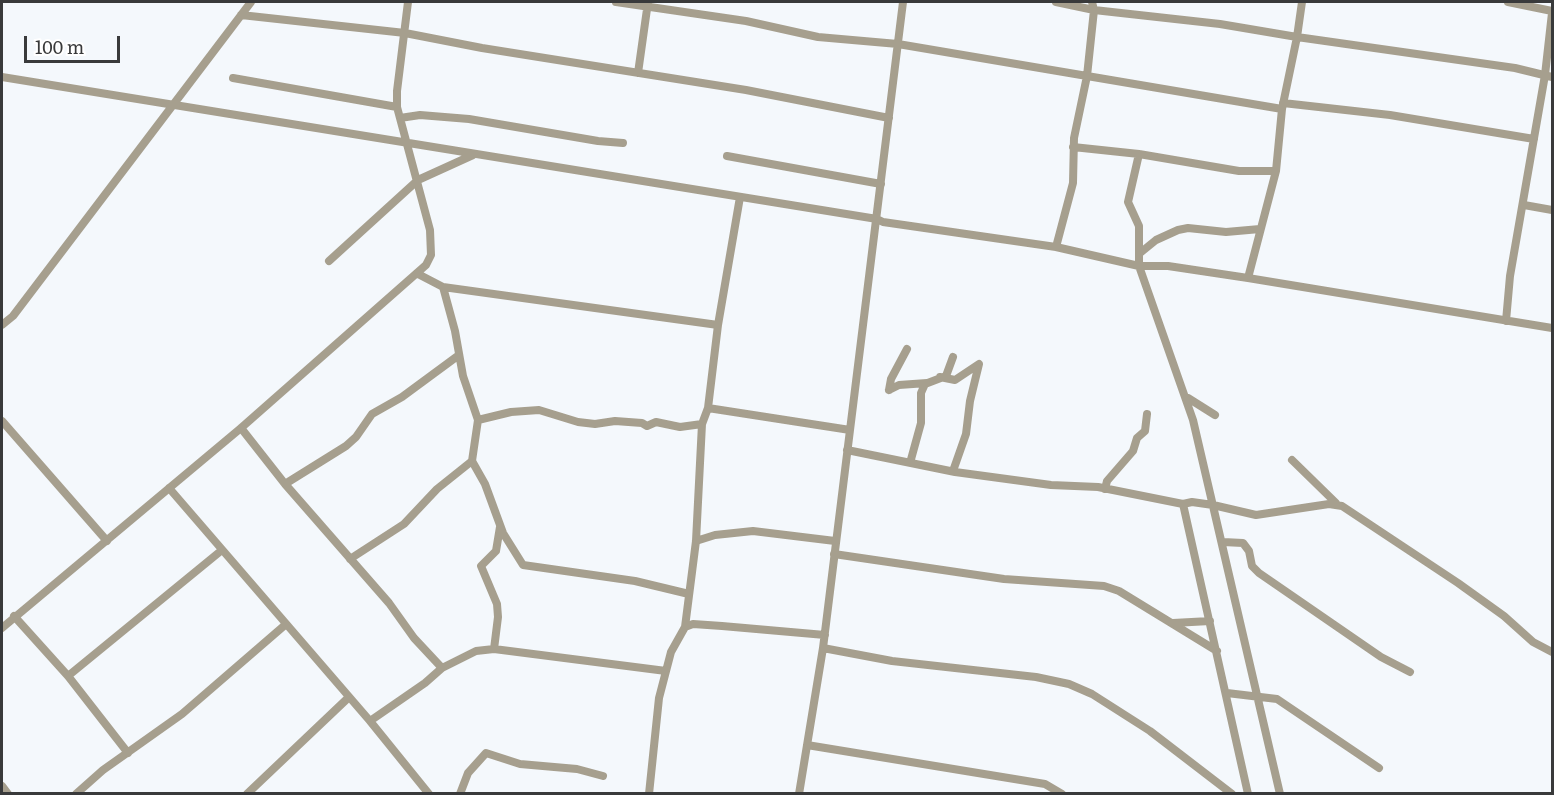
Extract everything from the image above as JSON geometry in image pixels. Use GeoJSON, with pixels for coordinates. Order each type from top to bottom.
{"type":"FeatureCollection","features":[{"type":"Feature","properties":{"kind":"street"},"geometry":{"type":"LineString","coordinates":[[2,324],[13,316],[251,2]]}},
{"type":"Feature","properties":{"kind":"street"},"geometry":{"type":"LineString","coordinates":[[2,628],[241,428],[418,274],[431,255],[431,244],[418,180],[397,107],[408,2]]}},
{"type":"Feature","properties":{"kind":"street"},"geometry":{"type":"LineString","coordinates":[[616,2],[746,21],[818,37],[898,44],[1283,106],[1390,115],[1534,139]]}},
{"type":"Feature","properties":{"kind":"street"},"geometry":{"type":"LineString","coordinates":[[799,794],[825,635],[903,2]]}},
{"type":"Feature","properties":{"kind":"street"},"geometry":{"type":"LineString","coordinates":[[1056,2],[1221,24],[1549,76]]}},
{"type":"Feature","properties":{"kind":"street"},"geometry":{"type":"LineString","coordinates":[[1248,278],[1276,171],[1283,106],[1302,2]]}},
{"type":"Feature","properties":{"kind":"street"},"geometry":{"type":"LineString","coordinates":[[1506,321],[1510,276],[1534,139],[1549,76],[1552,12],[1508,2]]}},
{"type":"Feature","properties":{"kind":"street"},"geometry":{"type":"LineString","coordinates":[[638,73],[648,5]]}},
{"type":"Feature","properties":{"kind":"street"},"geometry":{"type":"LineString","coordinates":[[1056,248],[1073,183],[1074,138],[1087,76],[1093,6]]}},
{"type":"Feature","properties":{"kind":"street"},"geometry":{"type":"LineString","coordinates":[[241,15],[405,33],[746,90],[889,118]]}},
{"type":"Feature","properties":{"kind":"street"},"geometry":{"type":"LineString","coordinates":[[2,77],[877,219],[883,222],[1056,248],[1139,266],[1168,266],[1248,278],[1552,328]]}},
{"type":"Feature","properties":{"kind":"street"},"geometry":{"type":"LineString","coordinates":[[233,78],[397,107]]}},
{"type":"Feature","properties":{"kind":"street"},"geometry":{"type":"LineString","coordinates":[[400,118],[420,115],[469,119],[623,143]]}},
{"type":"Feature","properties":{"kind":"street"},"geometry":{"type":"LineString","coordinates":[[1074,138],[1086,148]]}},
{"type":"Feature","properties":{"kind":"street"},"geometry":{"type":"LineString","coordinates":[[1073,147],[1139,154],[1239,171],[1276,171]]}},
{"type":"Feature","properties":{"kind":"street"},"geometry":{"type":"LineString","coordinates":[[329,261],[418,180],[474,154]]}},
{"type":"Feature","properties":{"kind":"street"},"geometry":{"type":"LineString","coordinates":[[1139,154],[1128,202],[1139,226],[1139,266],[1188,398],[1224,542],[1256,696],[1280,794]]}},
{"type":"Feature","properties":{"kind":"street"},"geometry":{"type":"LineString","coordinates":[[727,156],[881,184]]}},
{"type":"Feature","properties":{"kind":"street"},"geometry":{"type":"LineString","coordinates":[[650,794],[655,732],[666,671],[674,645],[686,624],[696,541],[702,424],[708,408],[718,325],[740,197]]}},
{"type":"Feature","properties":{"kind":"street"},"geometry":{"type":"LineString","coordinates":[[1524,205],[1552,210]]}},
{"type":"Feature","properties":{"kind":"street"},"geometry":{"type":"LineString","coordinates":[[1140,253],[1156,240],[1188,228],[1226,232],[1260,229]]}},
{"type":"Feature","properties":{"kind":"street"},"geometry":{"type":"LineString","coordinates":[[418,274],[442,287],[718,325]]}},
{"type":"Feature","properties":{"kind":"street"},"geometry":{"type":"LineString","coordinates":[[442,287],[477,420],[472,461],[485,484],[500,525],[523,565],[635,581],[689,594]]}},
{"type":"Feature","properties":{"kind":"street"},"geometry":{"type":"LineString","coordinates":[[907,349],[891,379],[889,390],[899,385],[927,383],[946,376],[953,357]]}},
{"type":"Feature","properties":{"kind":"street"},"geometry":{"type":"LineString","coordinates":[[285,484],[346,446],[356,437],[372,414],[402,397],[459,355]]}},
{"type":"Feature","properties":{"kind":"street"},"geometry":{"type":"LineString","coordinates":[[940,377],[955,380],[979,364],[966,434],[952,471]]}},
{"type":"Feature","properties":{"kind":"street"},"geometry":{"type":"LineString","coordinates":[[910,463],[921,423],[921,393],[927,383]]}},
{"type":"Feature","properties":{"kind":"street"},"geometry":{"type":"LineString","coordinates":[[1188,398],[1215,415]]}},
{"type":"Feature","properties":{"kind":"street"},"geometry":{"type":"LineString","coordinates":[[708,408],[850,430]]}},
{"type":"Feature","properties":{"kind":"street"},"geometry":{"type":"LineString","coordinates":[[477,420],[511,412],[539,410],[578,422],[595,424],[615,421],[642,423],[647,426],[656,422],[680,427],[702,424]]}},
{"type":"Feature","properties":{"kind":"street"},"geometry":{"type":"LineString","coordinates":[[1105,489],[1107,482],[1133,451],[1137,438],[1145,431],[1147,414]]}},
{"type":"Feature","properties":{"kind":"street"},"geometry":{"type":"LineString","coordinates":[[2,421],[107,541]]}},
{"type":"Feature","properties":{"kind":"street"},"geometry":{"type":"LineString","coordinates":[[241,428],[285,484],[442,668]]}},
{"type":"Feature","properties":{"kind":"street"},"geometry":{"type":"LineString","coordinates":[[847,450],[952,471],[1105,489],[1183,504],[1192,502],[1213,505],[1256,515],[1336,503]]}},
{"type":"Feature","properties":{"kind":"street"},"geometry":{"type":"LineString","coordinates":[[1292,460],[1336,503],[1458,583],[1504,616],[1533,642],[1552,652]]}},
{"type":"Feature","properties":{"kind":"street"},"geometry":{"type":"LineString","coordinates":[[350,559],[404,524],[437,489],[472,461]]}},
{"type":"Feature","properties":{"kind":"street"},"geometry":{"type":"LineString","coordinates":[[169,488],[429,794]]}},
{"type":"Feature","properties":{"kind":"street"},"geometry":{"type":"LineString","coordinates":[[1183,504],[1248,794]]}},
{"type":"Feature","properties":{"kind":"street"},"geometry":{"type":"LineString","coordinates":[[494,649],[498,617],[497,604],[481,566],[496,551],[500,525]]}},
{"type":"Feature","properties":{"kind":"street"},"geometry":{"type":"LineString","coordinates":[[696,541],[716,535],[753,531],[835,541]]}},
{"type":"Feature","properties":{"kind":"street"},"geometry":{"type":"LineString","coordinates":[[1224,542],[1243,543],[1249,550],[1252,566],[1259,573],[1381,657],[1410,672]]}},
{"type":"Feature","properties":{"kind":"street"},"geometry":{"type":"LineString","coordinates":[[69,676],[222,550]]}},
{"type":"Feature","properties":{"kind":"street"},"geometry":{"type":"LineString","coordinates":[[834,554],[1004,579],[1104,586],[1119,591],[1217,651]]}},
{"type":"Feature","properties":{"kind":"street"},"geometry":{"type":"LineString","coordinates":[[14,616],[69,676],[128,753]]}},
{"type":"Feature","properties":{"kind":"street"},"geometry":{"type":"LineString","coordinates":[[1169,623],[1210,621]]}},
{"type":"Feature","properties":{"kind":"street"},"geometry":{"type":"LineString","coordinates":[[686,624],[825,635]]}},
{"type":"Feature","properties":{"kind":"street"},"geometry":{"type":"LineString","coordinates":[[76,794],[189,708],[285,625]]}},
{"type":"Feature","properties":{"kind":"street"},"geometry":{"type":"LineString","coordinates":[[823,648],[892,661],[1036,677],[1069,684],[1092,694],[1150,731],[1232,794]]}},
{"type":"Feature","properties":{"kind":"street"},"geometry":{"type":"LineString","coordinates":[[370,722],[425,683],[442,668],[469,654],[494,649],[666,671]]}},
{"type":"Feature","properties":{"kind":"street"},"geometry":{"type":"LineString","coordinates":[[1227,693],[1277,699],[1379,768]]}},
{"type":"Feature","properties":{"kind":"street"},"geometry":{"type":"LineString","coordinates":[[247,794],[348,698]]}},
{"type":"Feature","properties":{"kind":"street"},"geometry":{"type":"LineString","coordinates":[[807,745],[1045,784],[1062,794]]}},
{"type":"Feature","properties":{"kind":"street"},"geometry":{"type":"LineString","coordinates":[[460,794],[468,773],[486,753],[520,764],[577,769],[603,776]]}},
{"type":"Feature","properties":{"kind":"street"},"geometry":{"type":"LineString","coordinates":[[2,786],[8,794]]}}]}
